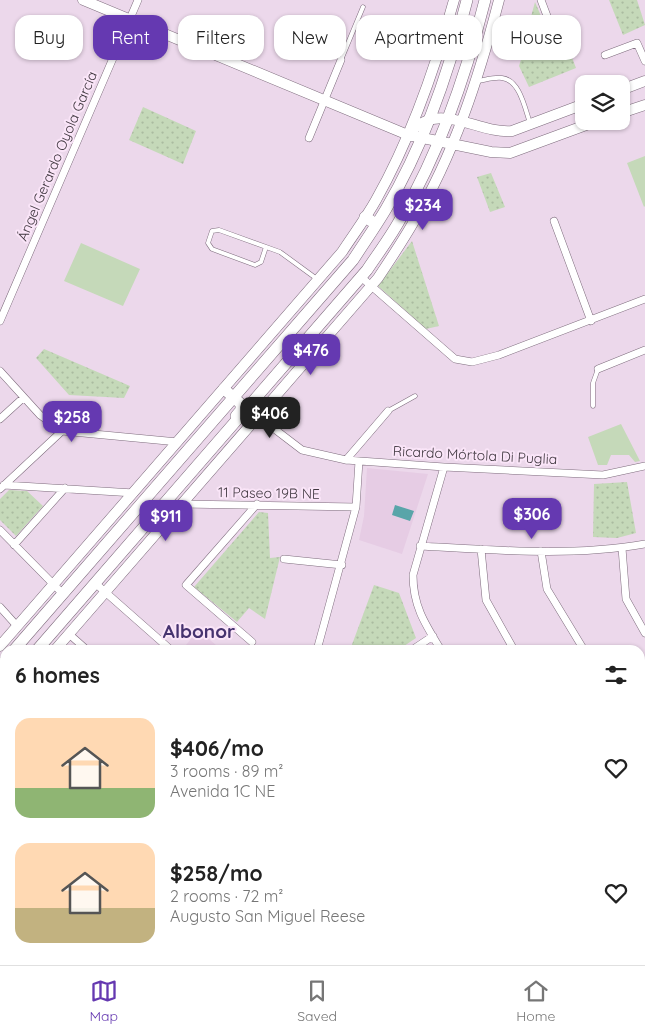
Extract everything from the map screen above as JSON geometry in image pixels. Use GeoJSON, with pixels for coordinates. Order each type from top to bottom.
{"type":"FeatureCollection","features":[{"type":"Feature","properties":{"kind":"main road"},"geometry":{"type":"LineString","coordinates":[[83,0],[119,15]]}},
{"type":"Feature","properties":{"kind":"main road"},"geometry":{"type":"LineString","coordinates":[[1,645],[342,252],[391,172],[408,135],[428,84],[454,0]]}},
{"type":"Feature","properties":{"kind":"main road"},"geometry":{"type":"LineString","coordinates":[[18,645],[353,260],[403,178],[422,137],[457,39],[467,0]]}},
{"type":"Feature","properties":{"kind":"main road"},"geometry":{"type":"LineString","coordinates":[[41,645],[361,277],[402,217],[439,141],[474,44],[485,0]]}},
{"type":"Feature","properties":{"kind":"main road"},"geometry":{"type":"LineString","coordinates":[[59,645],[371,286],[413,224],[452,144],[475,81],[499,0]]}},
{"type":"Feature","properties":{"kind":"main road"},"geometry":{"type":"LineString","coordinates":[[168,35],[408,135],[491,152],[510,153],[575,129]]}},
{"type":"Feature","properties":{"kind":"main road"},"geometry":{"type":"LineString","coordinates":[[630,87],[645,81]]}},
{"type":"Feature","properties":{"kind":"main road"},"geometry":{"type":"LineString","coordinates":[[630,110],[645,105]]}},
{"type":"Feature","properties":{"kind":"main road"},"geometry":{"type":"LineString","coordinates":[[408,135],[428,120],[448,118],[462,120],[502,132],[530,125],[575,108]]}},
{"type":"Feature","properties":{"kind":"main road"},"geometry":{"type":"LineString","coordinates":[[365,217],[376,224]]}},
{"type":"Feature","properties":{"kind":"main road"},"geometry":{"type":"LineString","coordinates":[[224,389],[241,404],[241,410],[226,432]]}},
{"type":"Feature","properties":{"kind":"street","name":"Ángel Gerardo Oyola García"},"geometry":{"type":"LineString","coordinates":[[131,15],[138,0]]}},
{"type":"Feature","properties":{"kind":"street"},"geometry":{"type":"LineString","coordinates":[[541,0],[547,15]]}},
{"type":"Feature","properties":{"kind":"street"},"geometry":{"type":"LineString","coordinates":[[605,55],[638,43],[645,62]]}},
{"type":"Feature","properties":{"kind":"street","name":"Ángel Gerardo Oyola García"},"geometry":{"type":"LineString","coordinates":[[0,321],[111,60]]}},
{"type":"Feature","properties":{"kind":"street"},"geometry":{"type":"LineString","coordinates":[[308,138],[341,60]]}},
{"type":"Feature","properties":{"kind":"street"},"geometry":{"type":"LineString","coordinates":[[554,221],[591,321]]}},
{"type":"Feature","properties":{"kind":"street"},"geometry":{"type":"LineString","coordinates":[[361,277],[455,359],[462,362],[472,362],[499,355],[645,299]]}},
{"type":"Feature","properties":{"kind":"street"},"geometry":{"type":"LineString","coordinates":[[598,370],[645,350]]}},
{"type":"Feature","properties":{"kind":"street"},"geometry":{"type":"LineString","coordinates":[[0,372],[40,415],[62,430],[178,442]]}},
{"type":"Feature","properties":{"kind":"street"},"geometry":{"type":"LineString","coordinates":[[0,419],[23,398]]}},
{"type":"Feature","properties":{"kind":"street"},"geometry":{"type":"LineString","coordinates":[[247,408],[258,417]]}},
{"type":"Feature","properties":{"kind":"street"},"geometry":{"type":"LineString","coordinates":[[346,460],[388,411]]}},
{"type":"Feature","properties":{"kind":"street","name":"Ricardo Mórtola Di Puglia"},"geometry":{"type":"LineString","coordinates":[[258,417],[304,451],[346,460],[603,475],[645,466]]}},
{"type":"Feature","properties":{"kind":"street"},"geometry":{"type":"LineString","coordinates":[[2,487],[62,430]]}},
{"type":"Feature","properties":{"kind":"street"},"geometry":{"type":"LineString","coordinates":[[318,645],[342,565],[356,507],[359,461]]}},
{"type":"Feature","properties":{"kind":"street"},"geometry":{"type":"LineString","coordinates":[[438,645],[419,612],[413,593],[413,575],[444,467]]}},
{"type":"Feature","properties":{"kind":"street"},"geometry":{"type":"LineString","coordinates":[[2,487],[65,488],[134,493]]}},
{"type":"Feature","properties":{"kind":"street"},"geometry":{"type":"LineString","coordinates":[[14,544],[65,488]]}},
{"type":"Feature","properties":{"kind":"street","name":"11 Paseo 19B NE"},"geometry":{"type":"LineString","coordinates":[[182,504],[356,507]]}},
{"type":"Feature","properties":{"kind":"street"},"geometry":{"type":"LineString","coordinates":[[252,642],[186,585],[257,504]]}},
{"type":"Feature","properties":{"kind":"street"},"geometry":{"type":"LineString","coordinates":[[0,530],[63,594]]}},
{"type":"Feature","properties":{"kind":"street"},"geometry":{"type":"LineString","coordinates":[[420,546],[540,551],[622,548],[645,544]]}},
{"type":"Feature","properties":{"kind":"street"},"geometry":{"type":"LineString","coordinates":[[622,548],[626,600],[645,633]]}},
{"type":"Feature","properties":{"kind":"street"},"geometry":{"type":"LineString","coordinates":[[481,549],[486,600],[511,645]]}},
{"type":"Feature","properties":{"kind":"street"},"geometry":{"type":"LineString","coordinates":[[540,551],[547,590],[581,645]]}},
{"type":"Feature","properties":{"kind":"street"},"geometry":{"type":"LineString","coordinates":[[284,559],[342,565]]}},
{"type":"Feature","properties":{"kind":"street"},"geometry":{"type":"LineString","coordinates":[[95,583],[165,645]]}},
{"type":"Feature","properties":{"kind":"street"},"geometry":{"type":"LineString","coordinates":[[0,607],[17,626]]}},
{"type":"Feature","properties":{"kind":"street"},"geometry":{"type":"LineString","coordinates":[[69,634],[81,645]]}},
{"type":"Feature","properties":{"kind":"street"},"geometry":{"type":"LineString","coordinates":[[420,645],[433,636]]}},
{"type":"Feature","properties":{"kind":"lane"},"geometry":{"type":"LineString","coordinates":[[346,48],[363,7]]}},
{"type":"Feature","properties":{"kind":"lane"},"geometry":{"type":"LineString","coordinates":[[475,81],[500,78],[508,80],[516,88],[530,125]]}},
{"type":"Feature","properties":{"kind":"lane"},"geometry":{"type":"LineString","coordinates":[[266,247],[261,262],[255,265],[212,249],[208,243],[215,230],[266,247],[280,252],[319,280]]}},
{"type":"Feature","properties":{"kind":"lane"},"geometry":{"type":"LineString","coordinates":[[593,406],[593,383],[598,370]]}},
{"type":"Feature","properties":{"kind":"lane"},"geometry":{"type":"LineString","coordinates":[[388,411],[415,396]]}},
{"type":"Feature","properties":{"kind":"shaded area"},"geometry":{"type":"Polygon","coordinates":[[[609,0],[637,0],[645,25],[623,35],[609,0]]]}},
{"type":"Feature","properties":{"kind":"shaded area"},"geometry":{"type":"Polygon","coordinates":[[[535,2],[541,15],[531,15],[535,2]]]}},
{"type":"Feature","properties":{"kind":"shaded area"},"geometry":{"type":"Polygon","coordinates":[[[521,60],[573,60],[576,68],[529,87],[519,66],[521,60]]]}},
{"type":"Feature","properties":{"kind":"shaded area"},"geometry":{"type":"Polygon","coordinates":[[[143,107],[196,131],[183,164],[129,140],[143,107]]]}},
{"type":"Feature","properties":{"kind":"shaded area"},"geometry":{"type":"Polygon","coordinates":[[[645,156],[645,206],[644,207],[627,163],[645,156]]]}},
{"type":"Feature","properties":{"kind":"shaded area"},"geometry":{"type":"Polygon","coordinates":[[[491,173],[505,207],[490,212],[477,177],[491,173]]]}},
{"type":"Feature","properties":{"kind":"shaded area"},"geometry":{"type":"Polygon","coordinates":[[[412,241],[439,326],[426,329],[378,286],[412,241]]]}},
{"type":"Feature","properties":{"kind":"shaded area"},"geometry":{"type":"Polygon","coordinates":[[[81,243],[140,269],[123,306],[64,281],[81,243]]]}},
{"type":"Feature","properties":{"kind":"shaded area"},"geometry":{"type":"Polygon","coordinates":[[[44,349],[130,386],[124,398],[69,395],[36,358],[44,349]]]}},
{"type":"Feature","properties":{"kind":"shaded area"},"geometry":{"type":"Polygon","coordinates":[[[621,424],[640,461],[635,462],[629,455],[611,455],[607,465],[598,465],[588,437],[621,424]]]}},
{"type":"Feature","properties":{"kind":"shaded area"},"geometry":{"type":"Polygon","coordinates":[[[367,468],[428,474],[402,554],[359,540],[364,516],[367,468]]]}},
{"type":"Feature","properties":{"kind":"shaded area"},"geometry":{"type":"Polygon","coordinates":[[[627,482],[636,533],[617,538],[593,537],[594,484],[627,482]]]}},
{"type":"Feature","properties":{"kind":"shaded area"},"geometry":{"type":"Polygon","coordinates":[[[9,490],[27,491],[43,506],[16,536],[0,520],[0,499],[9,490]]]}},
{"type":"Feature","properties":{"kind":"shaded area"},"geometry":{"type":"Polygon","coordinates":[[[395,505],[414,511],[410,521],[392,515],[395,505]]]}},
{"type":"Feature","properties":{"kind":"shaded area"},"geometry":{"type":"Polygon","coordinates":[[[259,512],[268,513],[270,558],[280,557],[265,619],[249,608],[237,622],[194,587],[259,512]]]}},
{"type":"Feature","properties":{"kind":"shaded area"},"geometry":{"type":"Polygon","coordinates":[[[374,585],[399,593],[416,638],[406,645],[352,645],[374,585]]]}},
{"type":"Feature","properties":{"kind":"shaded area"},"geometry":{"type":"Polygon","coordinates":[[[198,630],[216,645],[186,645],[198,630]]]}},
{"type":"Feature","properties":{"kind":"district","name":"Albonor"},"geometry":{"type":"Point","coordinates":[199,631]}}]}
